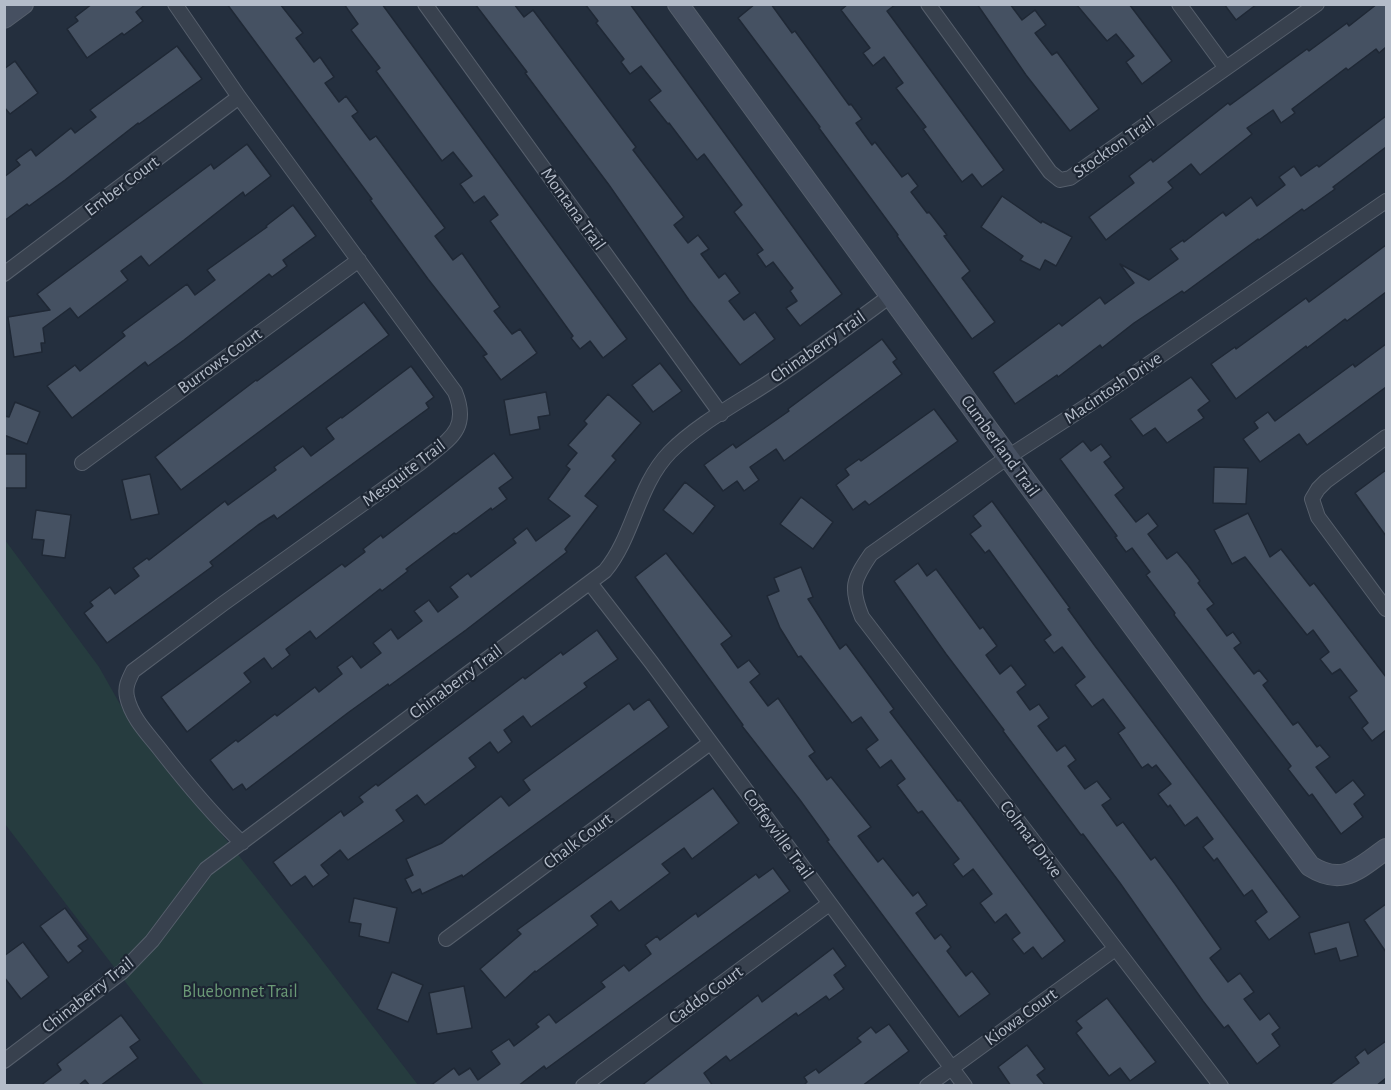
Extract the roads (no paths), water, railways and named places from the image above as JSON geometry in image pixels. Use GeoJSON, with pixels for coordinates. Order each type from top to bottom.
{"type":"FeatureCollection","features":[{"type":"Feature","properties":{"kind":"street"},"geometry":{"type":"LineString","coordinates":[[4,18],[23,4]]}},
{"type":"Feature","properties":{"kind":"street","name":"Mesquite Trail"},"geometry":{"type":"LineString","coordinates":[[176,4],[239,97],[455,392],[462,416],[458,428],[450,438],[420,463],[133,671],[126,684],[127,696],[135,718],[186,783],[242,843]]}},
{"type":"Feature","properties":{"kind":"street","name":"Montana Trail"},"geometry":{"type":"LineString","coordinates":[[425,4],[722,414]]}},
{"type":"Feature","properties":{"kind":"street","name":"Cumberland Trail"},"geometry":{"type":"LineString","coordinates":[[678,4],[1310,866],[1321,873],[1332,876],[1353,872],[1386,849]]}},
{"type":"Feature","properties":{"kind":"street","name":"Stockton Trail"},"geometry":{"type":"LineString","coordinates":[[928,4],[1050,172],[1060,180],[1070,178],[1317,4]]}},
{"type":"Feature","properties":{"kind":"street"},"geometry":{"type":"LineString","coordinates":[[1179,4],[1226,68]]}},
{"type":"Feature","properties":{"kind":"street","name":"Ember Court"},"geometry":{"type":"LineString","coordinates":[[4,274],[239,97]]}},
{"type":"Feature","properties":{"kind":"street","name":"Macintosh Drive"},"geometry":{"type":"LineString","coordinates":[[853,587],[860,569],[872,555],[1008,457],[1096,400],[1386,201]]}},
{"type":"Feature","properties":{"kind":"street","name":"Burrows Court"},"geometry":{"type":"LineString","coordinates":[[81,463],[359,260]]}},
{"type":"Feature","properties":{"kind":"street","name":"Chinaberry Trail"},"geometry":{"type":"LineString","coordinates":[[4,1061],[122,972],[152,941],[206,869],[605,571],[618,555],[641,495],[655,471],[670,452],[692,434],[807,357],[890,296]]}},
{"type":"Feature","properties":{"kind":"street"},"geometry":{"type":"LineString","coordinates":[[1386,437],[1326,481],[1312,499],[1318,517],[1386,609]]}},
{"type":"Feature","properties":{"kind":"street","name":"Coffeyville Trail"},"geometry":{"type":"LineString","coordinates":[[590,583],[965,1086]]}},
{"type":"Feature","properties":{"kind":"street","name":"Colmar Drive"},"geometry":{"type":"LineString","coordinates":[[853,587],[854,598],[862,617],[1221,1086]]}},
{"type":"Feature","properties":{"kind":"street","name":"Chalk Court"},"geometry":{"type":"LineString","coordinates":[[446,939],[710,743]]}},
{"type":"Feature","properties":{"kind":"street","name":"Caddo Court"},"geometry":{"type":"LineString","coordinates":[[583,1086],[829,904]]}},
{"type":"Feature","properties":{"kind":"street","name":"Kiowa Court"},"geometry":{"type":"LineString","coordinates":[[927,1086],[1115,949]]}},
{"type":"Feature","properties":{"kind":"park label","name":"Bluebonnet Trail"},"geometry":{"type":"Point","coordinates":[240,992]}}]}
